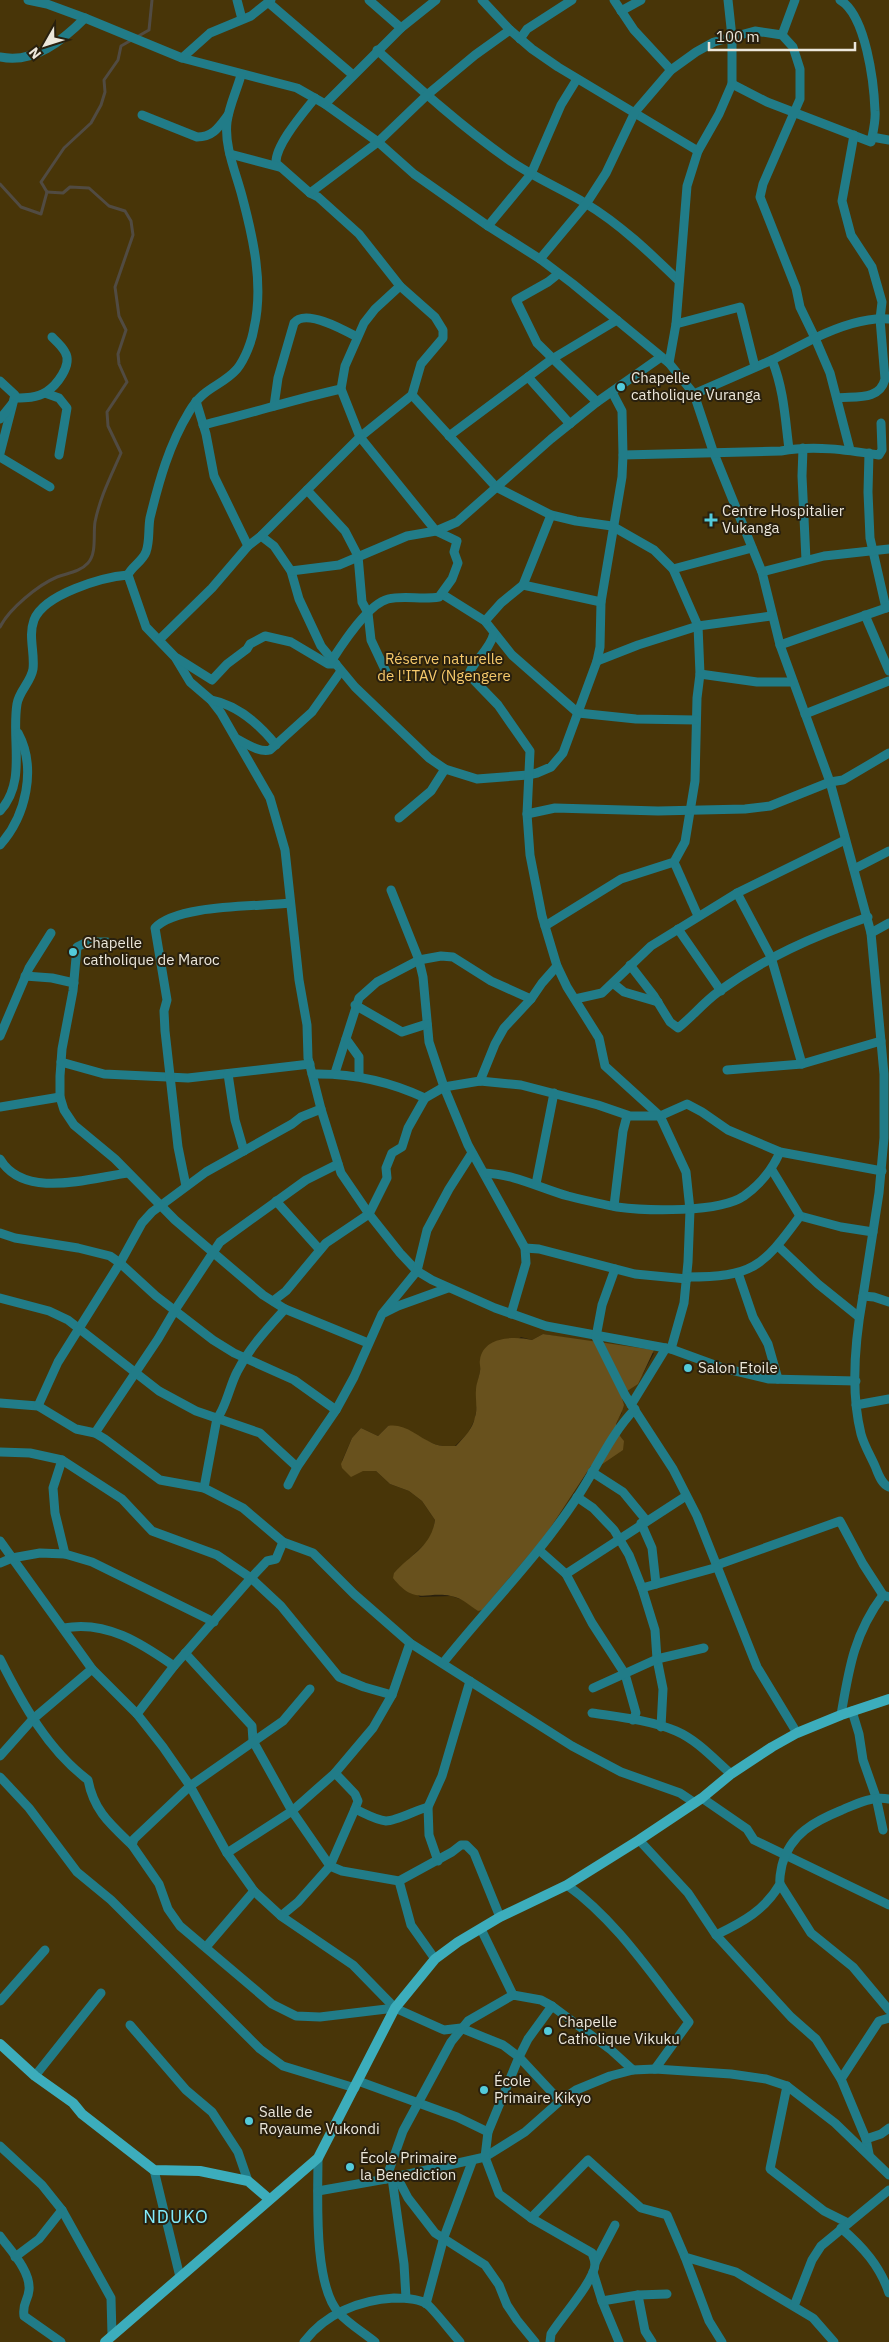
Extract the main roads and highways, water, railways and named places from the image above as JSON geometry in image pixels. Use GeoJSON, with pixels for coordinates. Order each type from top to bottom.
{"type":"FeatureCollection","features":[{"type":"Feature","properties":{"kind":"waterway"},"geometry":{"type":"LineString","coordinates":[[47,192],[41,182],[64,148],[91,123],[101,105],[105,92],[104,80],[118,60],[121,46],[149,30],[152,0]]}},
{"type":"Feature","properties":{"kind":"waterway"},"geometry":{"type":"LineString","coordinates":[[0,184],[21,207],[41,214],[47,192]]}},
{"type":"Feature","properties":{"kind":"waterway"},"geometry":{"type":"LineString","coordinates":[[0,627],[17,605],[33,592],[57,577],[78,570],[91,559],[95,522],[100,504],[121,453],[108,426],[107,412],[127,382],[119,364],[118,354],[126,330],[119,316],[115,287],[133,235],[131,221],[125,211],[109,206],[89,188],[70,187],[63,193],[47,192]]}},
{"type":"Feature","properties":{"kind":"place","name":"Chapelle catholique Vuranga"},"geometry":{"type":"Point","coordinates":[621,387]}},
{"type":"Feature","properties":{"kind":"place","name":"Centre Hospitalier Vukanga"},"geometry":{"type":"Point","coordinates":[711,520]}},
{"type":"Feature","properties":{"kind":"place","name":"Chapelle catholique de Maroc"},"geometry":{"type":"Point","coordinates":[73,952]}},
{"type":"Feature","properties":{"kind":"place","name":"Salon Etoile"},"geometry":{"type":"Point","coordinates":[688,1368]}},
{"type":"Feature","properties":{"kind":"place","name":"Chapelle Catholique Vikuku"},"geometry":{"type":"Point","coordinates":[548,2031]}},
{"type":"Feature","properties":{"kind":"place","name":"École Primaire Kikyo"},"geometry":{"type":"Point","coordinates":[484,2090]}},
{"type":"Feature","properties":{"kind":"place","name":"Salle de Royaume Vukondi"},"geometry":{"type":"Point","coordinates":[249,2121]}},
{"type":"Feature","properties":{"kind":"place","name":"École Primaire la Benediction"},"geometry":{"type":"Point","coordinates":[350,2167]}},
{"type":"Feature","properties":{"kind":"district","name":"NDUKO"},"geometry":{"type":"Point","coordinates":[176,2217]}},
{"type":"Feature","properties":{"kind":"park label","name":"Réserve naturelle de l'ITAV (Ngengere"},"geometry":{"type":"Point","coordinates":[444,668]}}]}
